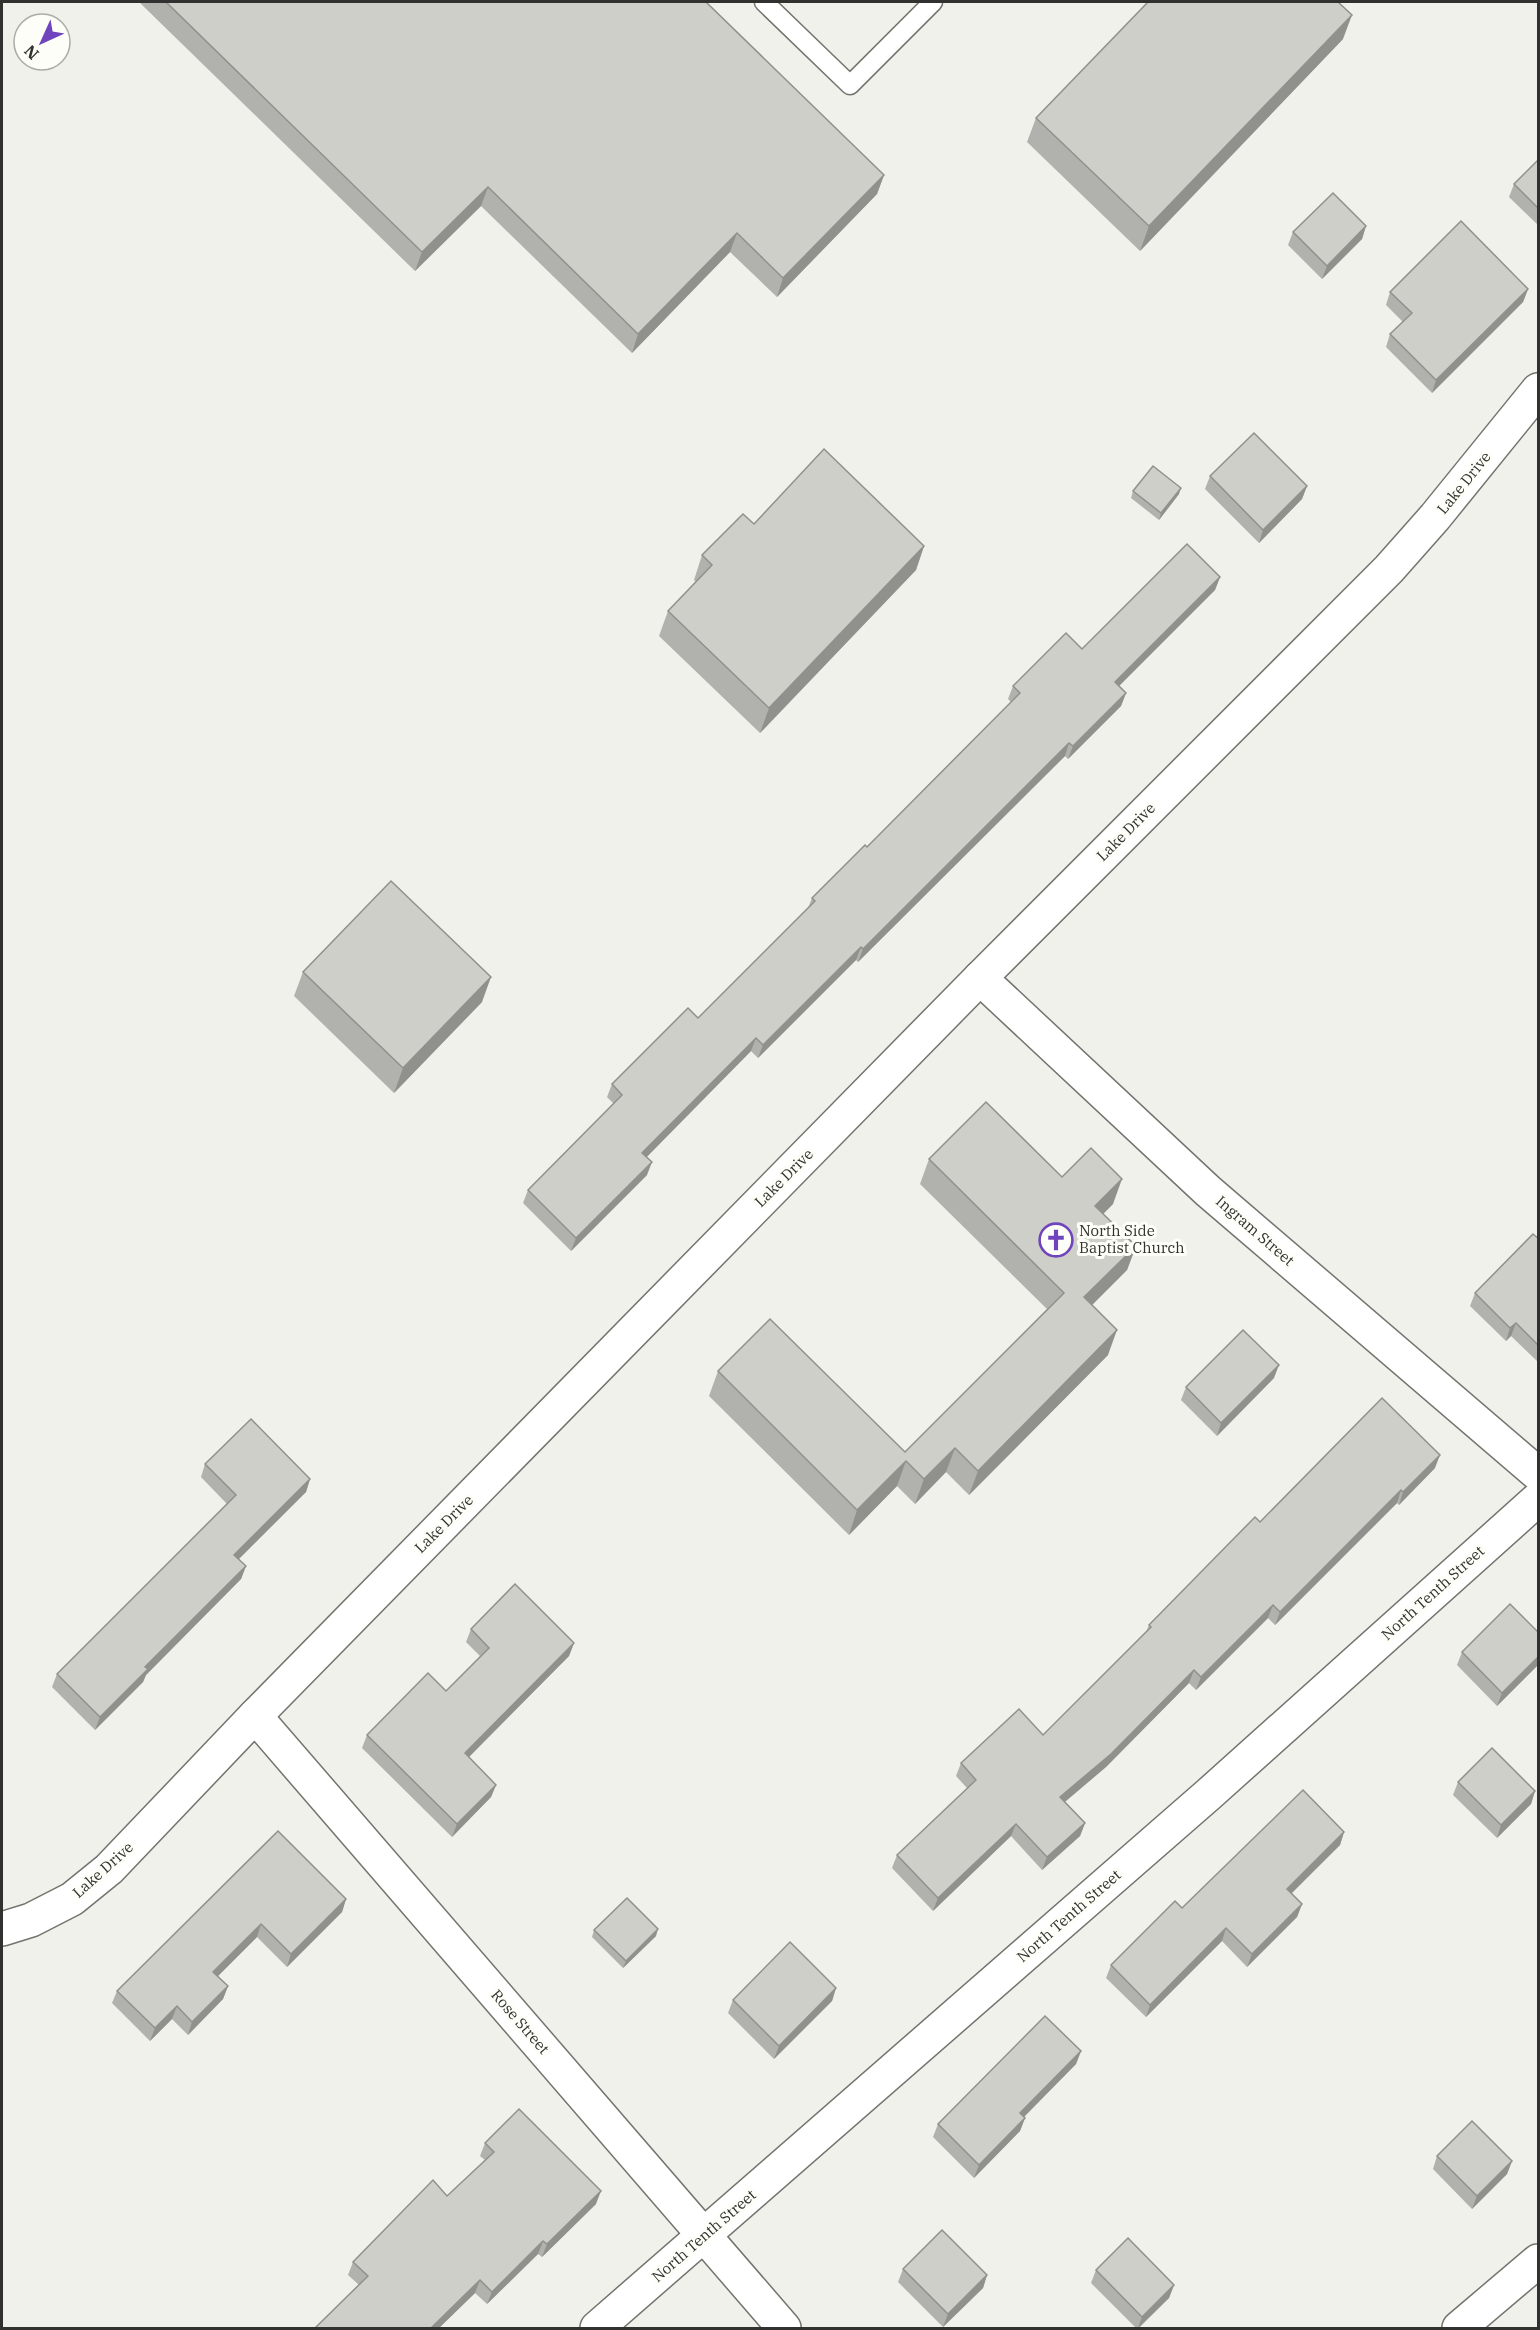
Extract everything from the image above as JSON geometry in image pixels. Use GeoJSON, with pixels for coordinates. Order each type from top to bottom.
{"type":"FeatureCollection","features":[{"type":"Feature","properties":{"kind":"street","name":"Lake Drive"},"geometry":{"type":"LineString","coordinates":[[2,1929],[31,1920],[52,1910],[91,1886],[980,978],[1389,569],[1435,517],[1539,390]]}},
{"type":"Feature","properties":{"kind":"street","name":"Ingram Street"},"geometry":{"type":"LineString","coordinates":[[980,978],[1208,1191],[1539,1474]]}},
{"type":"Feature","properties":{"kind":"street","name":"North Tenth Street"},"geometry":{"type":"LineString","coordinates":[[597,2328],[1200,1802],[1539,1499]]}},
{"type":"Feature","properties":{"kind":"street","name":"Rose Street"},"geometry":{"type":"LineString","coordinates":[[255,1716],[784,2328]]}},
{"type":"Feature","properties":{"kind":"street"},"geometry":{"type":"LineString","coordinates":[[1459,2328],[1539,2260]]}},
{"type":"Feature","properties":{"kind":"lane"},"geometry":{"type":"LineString","coordinates":[[764,2],[850,85],[933,2]]}},
{"type":"Feature","properties":{"kind":"building"},"geometry":{"type":"Polygon","coordinates":[[[166,2],[706,2],[884,175],[783,278],[737,233],[638,334],[488,187],[422,252],[166,2]]]}},
{"type":"Feature","properties":{"kind":"building"},"geometry":{"type":"Polygon","coordinates":[[[1148,2],[1338,2],[1352,15],[1149,226],[1036,118],[1148,2]]]}},
{"type":"Feature","properties":{"kind":"building"},"geometry":{"type":"Polygon","coordinates":[[[1539,159],[1539,209],[1514,184],[1539,159]]]}},
{"type":"Feature","properties":{"kind":"building"},"geometry":{"type":"Polygon","coordinates":[[[1333,193],[1366,226],[1327,266],[1293,232],[1333,193]]]}},
{"type":"Feature","properties":{"kind":"building"},"geometry":{"type":"Polygon","coordinates":[[[1461,221],[1528,289],[1436,380],[1390,334],[1412,313],[1390,292],[1461,221]]]}},
{"type":"Feature","properties":{"kind":"building"},"geometry":{"type":"Polygon","coordinates":[[[1254,433],[1307,486],[1263,530],[1210,476],[1254,433]]]}},
{"type":"Feature","properties":{"kind":"building"},"geometry":{"type":"Polygon","coordinates":[[[824,449],[924,546],[769,708],[668,611],[712,565],[702,555],[743,514],[754,524],[824,449]]]}},
{"type":"Feature","properties":{"kind":"building"},"geometry":{"type":"Polygon","coordinates":[[[1153,466],[1181,488],[1161,513],[1133,491],[1153,466]]]}},
{"type":"Feature","properties":{"kind":"building"},"geometry":{"type":"Polygon","coordinates":[[[1187,544],[1220,577],[1115,682],[1126,693],[1073,746],[1069,743],[863,949],[861,947],[763,1045],[756,1038],[642,1153],[652,1162],[576,1238],[528,1190],[622,1095],[612,1084],[688,1008],[698,1018],[815,901],[812,898],[865,845],[867,847],[1020,693],[1013,686],[1066,633],[1082,649],[1187,544]]]}},
{"type":"Feature","properties":{"kind":"building"},"geometry":{"type":"Polygon","coordinates":[[[391,881],[491,977],[403,1068],[303,972],[391,881]]]}},
{"type":"Feature","properties":{"kind":"building"},"geometry":{"type":"Polygon","coordinates":[[[986,1102],[1062,1177],[1091,1148],[1122,1179],[1095,1206],[1136,1246],[1084,1297],[1117,1330],[978,1471],[955,1448],[924,1479],[906,1461],[857,1510],[718,1371],[770,1319],[905,1452],[1064,1293],[929,1159],[986,1102]]]}},
{"type":"Feature","properties":{"kind":"building"},"geometry":{"type":"Polygon","coordinates":[[[1533,1234],[1539,1239],[1539,1346],[1516,1323],[1510,1328],[1475,1293],[1533,1234]]]}},
{"type":"Feature","properties":{"kind":"building"},"geometry":{"type":"Polygon","coordinates":[[[1243,1330],[1279,1365],[1221,1423],[1186,1387],[1243,1330]]]}},
{"type":"Feature","properties":{"kind":"building"},"geometry":{"type":"Polygon","coordinates":[[[1382,1398],[1440,1455],[1403,1492],[1401,1490],[1280,1612],[1273,1605],[1201,1677],[1194,1670],[1111,1754],[1060,1797],[1085,1823],[1047,1857],[1016,1824],[938,1898],[897,1855],[976,1780],[961,1763],[1019,1709],[1043,1735],[1151,1627],[1149,1625],[1255,1517],[1260,1522],[1382,1398]]]}},
{"type":"Feature","properties":{"kind":"building"},"geometry":{"type":"Polygon","coordinates":[[[251,1419],[310,1479],[234,1555],[246,1566],[145,1667],[148,1669],[100,1717],[57,1674],[236,1495],[205,1464],[251,1419]]]}},
{"type":"Feature","properties":{"kind":"building"},"geometry":{"type":"Polygon","coordinates":[[[515,1584],[574,1643],[465,1753],[496,1785],[457,1824],[367,1735],[428,1673],[446,1691],[489,1648],[471,1629],[515,1584]]]}},
{"type":"Feature","properties":{"kind":"building"},"geometry":{"type":"Polygon","coordinates":[[[1510,1604],[1539,1633],[1539,1656],[1502,1693],[1462,1652],[1510,1604]]]}},
{"type":"Feature","properties":{"kind":"building"},"geometry":{"type":"Polygon","coordinates":[[[1492,1748],[1535,1791],[1501,1825],[1458,1782],[1492,1748]]]}},
{"type":"Feature","properties":{"kind":"building"},"geometry":{"type":"Polygon","coordinates":[[[1303,1790],[1344,1832],[1287,1889],[1302,1904],[1252,1954],[1226,1928],[1150,2005],[1111,1965],[1175,1901],[1182,1908],[1303,1790]]]}},
{"type":"Feature","properties":{"kind":"building"},"geometry":{"type":"Polygon","coordinates":[[[278,1831],[346,1899],[291,1954],[261,1924],[213,1972],[228,1986],[192,2022],[177,2006],[155,2028],[117,1991],[278,1831]]]}},
{"type":"Feature","properties":{"kind":"building"},"geometry":{"type":"Polygon","coordinates":[[[627,1898],[658,1929],[626,1961],[594,1930],[627,1898]]]}},
{"type":"Feature","properties":{"kind":"building"},"geometry":{"type":"Polygon","coordinates":[[[790,1942],[836,1988],[779,2046],[733,2000],[790,1942]]]}},
{"type":"Feature","properties":{"kind":"building"},"geometry":{"type":"Polygon","coordinates":[[[1045,2016],[1081,2051],[1020,2113],[1025,2118],[979,2165],[938,2124],[1045,2016]]]}},
{"type":"Feature","properties":{"kind":"building"},"geometry":{"type":"Polygon","coordinates":[[[519,2109],[601,2191],[547,2244],[543,2241],[492,2292],[480,2280],[431,2328],[315,2328],[368,2276],[353,2262],[433,2180],[447,2196],[494,2152],[485,2143],[519,2109]]]}},
{"type":"Feature","properties":{"kind":"building"},"geometry":{"type":"Polygon","coordinates":[[[1472,2121],[1512,2161],[1477,2196],[1437,2156],[1472,2121]]]}},
{"type":"Feature","properties":{"kind":"building"},"geometry":{"type":"Polygon","coordinates":[[[942,2230],[987,2275],[948,2314],[903,2269],[942,2230]]]}},
{"type":"Feature","properties":{"kind":"building"},"geometry":{"type":"Polygon","coordinates":[[[1128,2238],[1174,2285],[1142,2317],[1096,2270],[1128,2238]]]}},
{"type":"Feature","properties":{"kind":"place","name":"North Side Baptist Church"},"geometry":{"type":"Point","coordinates":[1056,1240]}}]}
